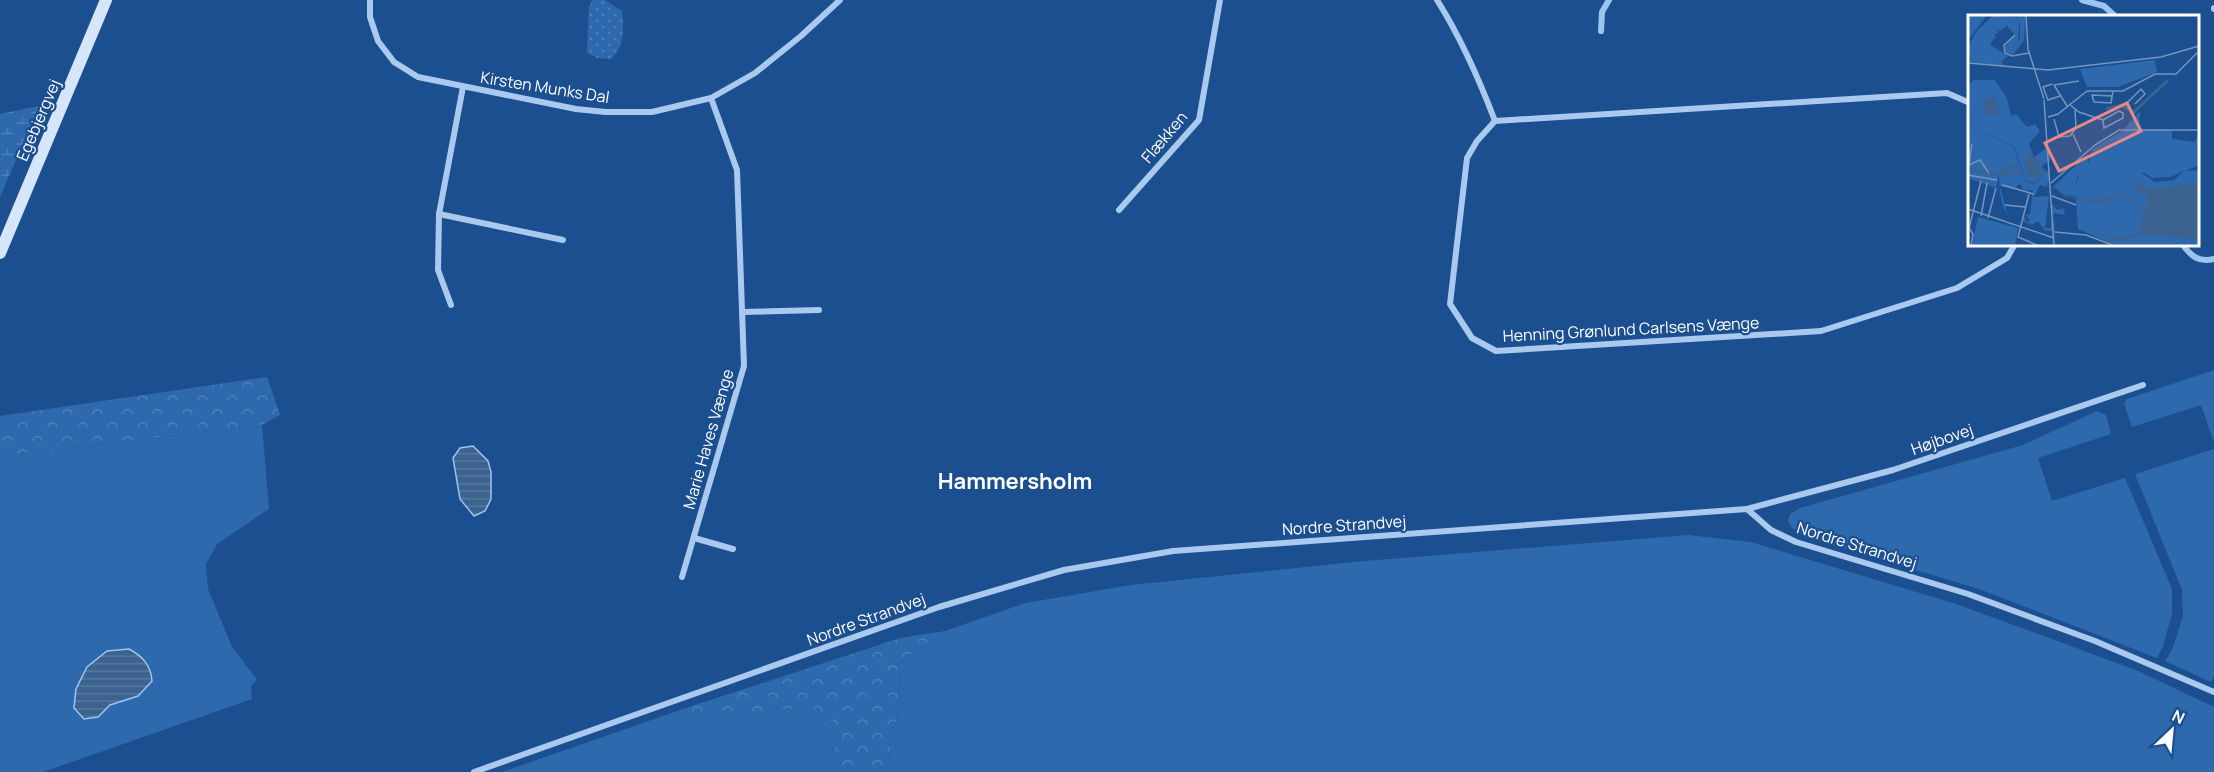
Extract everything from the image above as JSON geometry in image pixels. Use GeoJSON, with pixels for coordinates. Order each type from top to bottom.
{"type":"FeatureCollection","features":[{"type":"Feature","properties":{"kind":"street","name":"Egebjergvej"},"geometry":{"type":"LineString","coordinates":[[0,253],[106,0]]}},
{"type":"Feature","properties":{"kind":"street","name":"Kirsten Munks Dal"},"geometry":{"type":"LineString","coordinates":[[370,0],[370,17],[378,41],[394,62],[418,77],[576,109],[605,112],[652,112],[711,98],[755,73],[801,36],[840,0]]}},
{"type":"Feature","properties":{"kind":"street","name":"Flækken"},"geometry":{"type":"LineString","coordinates":[[1119,210],[1198,120],[1220,0]]}},
{"type":"Feature","properties":{"kind":"street"},"geometry":{"type":"LineString","coordinates":[[1437,0],[1449,18],[1496,120],[1947,93],[1968,102]]}},
{"type":"Feature","properties":{"kind":"street","name":"Kirsten Munks Dal"},"geometry":{"type":"LineString","coordinates":[[451,304],[438,270],[439,214],[463,87]]}},
{"type":"Feature","properties":{"kind":"street","name":"Marie Haves Vænge"},"geometry":{"type":"LineString","coordinates":[[682,577],[744,366],[737,170],[711,98]]}},
{"type":"Feature","properties":{"kind":"street","name":"Henning Grønlund Carlsens Vænge"},"geometry":{"type":"LineString","coordinates":[[1496,120],[1477,141],[1467,158],[1450,304],[1472,338],[1496,351],[1821,331],[1957,288],[2007,258],[2014,246]]}},
{"type":"Feature","properties":{"kind":"street"},"geometry":{"type":"LineString","coordinates":[[439,214],[562,240]]}},
{"type":"Feature","properties":{"kind":"street"},"geometry":{"type":"LineString","coordinates":[[742,312],[819,310]]}},
{"type":"Feature","properties":{"kind":"street","name":"Højbovej"},"geometry":{"type":"LineString","coordinates":[[1747,509],[1893,470],[2143,385]]}},
{"type":"Feature","properties":{"kind":"street","name":"Nordre Strandvej"},"geometry":{"type":"LineString","coordinates":[[474,772],[939,607],[1064,570],[1173,551],[1747,509],[1771,530],[1796,542],[1968,594],[2095,641],[2214,692]]}},
{"type":"Feature","properties":{"kind":"street"},"geometry":{"type":"LineString","coordinates":[[694,538],[733,549]]}},
{"type":"Feature","properties":{"kind":"green space"},"geometry":{"type":"Polygon","coordinates":[[[593,0],[605,0],[622,11],[621,42],[611,59],[598,58],[587,53],[589,6],[593,0]]]}},
{"type":"Feature","properties":{"kind":"green space"},"geometry":{"type":"Polygon","coordinates":[[[39,106],[0,197],[0,114],[39,106]]]}},
{"type":"Feature","properties":{"kind":"green space"},"geometry":{"type":"Polygon","coordinates":[[[2214,370],[2214,443],[2201,405],[2132,427],[2124,404],[2127,399],[2214,370]]]}},
{"type":"Feature","properties":{"kind":"green space"},"geometry":{"type":"Polygon","coordinates":[[[267,377],[280,415],[262,425],[11,455],[0,467],[0,416],[267,377]]]}},
{"type":"Feature","properties":{"kind":"green space"},"geometry":{"type":"Polygon","coordinates":[[[2097,411],[2106,415],[2111,434],[2038,458],[2052,501],[2125,478],[2172,589],[2172,614],[2163,646],[2157,658],[1979,589],[1803,536],[1792,528],[1788,521],[1790,514],[1800,508],[2023,445],[2097,411]]]}},
{"type":"Feature","properties":{"kind":"green space"},"geometry":{"type":"Polygon","coordinates":[[[262,425],[269,509],[217,544],[206,564],[208,589],[232,647],[257,679],[251,686],[252,699],[43,772],[0,772],[0,467],[11,455],[262,425]]]}},
{"type":"Feature","properties":{"kind":"green space"},"geometry":{"type":"Polygon","coordinates":[[[2214,449],[2214,677],[2211,682],[2165,661],[2172,650],[2183,616],[2182,590],[2135,474],[2214,449]]]}},
{"type":"Feature","properties":{"kind":"green space"},"geometry":{"type":"Polygon","coordinates":[[[1688,535],[1751,542],[1956,604],[2136,670],[2214,707],[2214,772],[886,772],[899,706],[900,666],[905,658],[945,631],[1025,603],[1131,585],[1364,561],[1688,535]]]}},
{"type":"Feature","properties":{"kind":"green space"},"geometry":{"type":"Polygon","coordinates":[[[945,631],[905,658],[900,666],[899,706],[886,772],[811,772],[826,761],[839,741],[834,724],[817,709],[778,709],[726,723],[686,708],[900,638],[945,631]]]}},
{"type":"Feature","properties":{"kind":"green space"},"geometry":{"type":"Polygon","coordinates":[[[686,708],[726,723],[778,709],[817,709],[834,724],[839,741],[826,761],[811,772],[502,772],[686,708]]]}},
{"type":"Feature","properties":{"kind":"shaded area"},"geometry":{"type":"Polygon","coordinates":[[[473,446],[488,461],[491,472],[491,499],[485,511],[474,516],[460,499],[453,458],[460,448],[473,446]]]}},
{"type":"Feature","properties":{"kind":"shaded area"},"geometry":{"type":"Polygon","coordinates":[[[129,649],[145,662],[150,670],[152,681],[138,696],[110,705],[98,717],[84,719],[74,708],[76,689],[87,667],[107,651],[129,649]]]}},
{"type":"Feature","properties":{"kind":"waterway"},"geometry":{"type":"LineString","coordinates":[[1601,31],[1602,12],[1609,0]]}},
{"type":"Feature","properties":{"kind":"waterway"},"geometry":{"type":"LineString","coordinates":[[2082,0],[2104,6],[2114,15]]}},
{"type":"Feature","properties":{"kind":"waterway"},"geometry":{"type":"LineString","coordinates":[[2184,246],[2196,258],[2214,259]]}},
{"type":"Feature","properties":{"kind":"district","name":"Hammersholm"},"geometry":{"type":"Point","coordinates":[1015,481]}}]}
